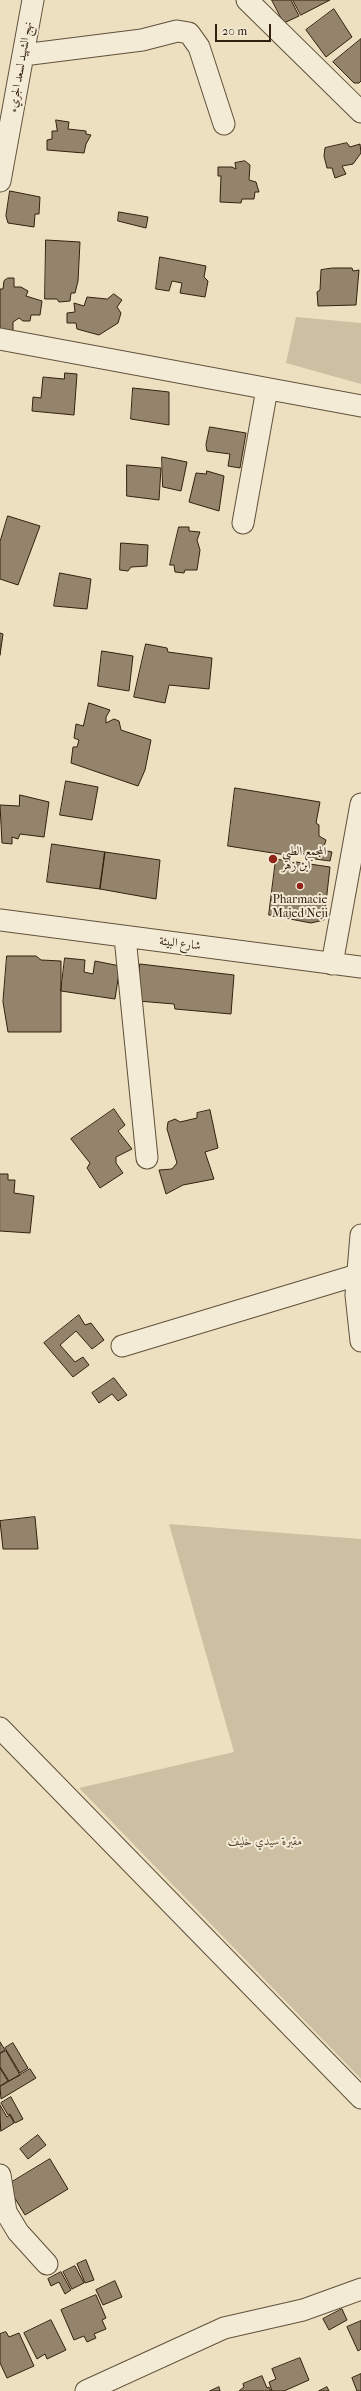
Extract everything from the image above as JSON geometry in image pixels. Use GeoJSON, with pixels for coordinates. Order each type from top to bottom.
{"type":"FeatureCollection","features":[{"type":"Feature","properties":{"kind":"street","name":"نهج الشهيد لسعد الجريء"},"geometry":{"type":"LineString","coordinates":[[0,181],[33,0]]}},
{"type":"Feature","properties":{"kind":"street"},"geometry":{"type":"LineString","coordinates":[[247,0],[361,112]]}},
{"type":"Feature","properties":{"kind":"street"},"geometry":{"type":"LineString","coordinates":[[23,55],[142,40],[176,31],[189,33],[199,47],[224,124]]}},
{"type":"Feature","properties":{"kind":"street"},"geometry":{"type":"LineString","coordinates":[[0,339],[361,406]]}},
{"type":"Feature","properties":{"kind":"street"},"geometry":{"type":"LineString","coordinates":[[243,523],[267,389]]}},
{"type":"Feature","properties":{"kind":"street"},"geometry":{"type":"LineString","coordinates":[[332,964],[361,804]]}},
{"type":"Feature","properties":{"kind":"street","name":"شارع البيئة"},"geometry":{"type":"LineString","coordinates":[[0,920],[361,968]]}},
{"type":"Feature","properties":{"kind":"street"},"geometry":{"type":"LineString","coordinates":[[125,937],[147,1158]]}},
{"type":"Feature","properties":{"kind":"street"},"geometry":{"type":"LineString","coordinates":[[361,1235],[357,1275],[356,1315],[361,1341]]}},
{"type":"Feature","properties":{"kind":"street"},"geometry":{"type":"LineString","coordinates":[[122,1346],[357,1275]]}},
{"type":"Feature","properties":{"kind":"street"},"geometry":{"type":"LineString","coordinates":[[0,1728],[361,2098]]}},
{"type":"Feature","properties":{"kind":"street"},"geometry":{"type":"LineString","coordinates":[[0,2175],[6,2212],[18,2232],[47,2264]]}},
{"type":"Feature","properties":{"kind":"street"},"geometry":{"type":"LineString","coordinates":[[86,2391],[224,2328],[303,2310],[361,2289]]}},
{"type":"Feature","properties":{"kind":"green space"},"geometry":{"type":"Polygon","coordinates":[[[296,317],[361,323],[361,384],[286,363],[296,317]]]}},
{"type":"Feature","properties":{"kind":"green space","name":"مقبرة سيدي خليف"},"geometry":{"type":"Polygon","coordinates":[[[169,1524],[361,1539],[361,2079],[79,1788],[234,1752],[169,1524]]]}},
{"type":"Feature","properties":{"kind":"building"},"geometry":{"type":"Polygon","coordinates":[[[272,0],[291,0],[299,16],[284,23],[272,0]]]}},
{"type":"Feature","properties":{"kind":"building"},"geometry":{"type":"Polygon","coordinates":[[[293,0],[330,0],[301,15],[293,0]]]}},
{"type":"Feature","properties":{"kind":"building"},"geometry":{"type":"Polygon","coordinates":[[[334,9],[352,37],[326,57],[306,30],[334,9]]]}},
{"type":"Feature","properties":{"kind":"building"},"geometry":{"type":"Polygon","coordinates":[[[361,39],[361,81],[359,83],[354,83],[333,62],[361,39]]]}},
{"type":"Feature","properties":{"kind":"building"},"geometry":{"type":"Polygon","coordinates":[[[56,120],[69,122],[68,129],[86,131],[86,134],[91,135],[86,144],[84,153],[47,150],[47,140],[52,139],[52,131],[57,131],[56,120]]]}},
{"type":"Feature","properties":{"kind":"building"},"geometry":{"type":"Polygon","coordinates":[[[347,143],[350,147],[360,144],[361,153],[353,164],[342,166],[346,174],[335,178],[332,168],[327,168],[324,156],[325,148],[347,143]]]}},
{"type":"Feature","properties":{"kind":"building"},"geometry":{"type":"Polygon","coordinates":[[[245,161],[250,165],[249,180],[256,182],[259,192],[255,192],[254,199],[242,199],[241,203],[220,202],[221,176],[218,176],[218,167],[232,167],[236,169],[235,163],[245,161]]]}},
{"type":"Feature","properties":{"kind":"building"},"geometry":{"type":"Polygon","coordinates":[[[10,191],[40,197],[39,214],[35,214],[34,227],[8,223],[6,216],[10,191]]]}},
{"type":"Feature","properties":{"kind":"building"},"geometry":{"type":"Polygon","coordinates":[[[119,212],[148,217],[146,228],[118,221],[119,212]]]}},
{"type":"Feature","properties":{"kind":"building"},"geometry":{"type":"Polygon","coordinates":[[[46,240],[80,242],[78,281],[75,293],[71,293],[70,301],[59,302],[57,299],[45,299],[46,240]]]}},
{"type":"Feature","properties":{"kind":"building"},"geometry":{"type":"Polygon","coordinates":[[[160,257],[206,266],[204,277],[208,281],[205,297],[180,293],[182,283],[172,281],[169,291],[156,289],[160,257]]]}},
{"type":"Feature","properties":{"kind":"building"},"geometry":{"type":"Polygon","coordinates":[[[333,268],[352,268],[353,271],[359,270],[356,305],[318,306],[317,292],[320,290],[321,270],[333,268]]]}},
{"type":"Feature","properties":{"kind":"building"},"geometry":{"type":"Polygon","coordinates":[[[8,278],[14,278],[14,287],[21,287],[28,291],[26,296],[42,301],[40,315],[31,315],[30,321],[23,321],[19,318],[13,322],[13,332],[0,330],[0,289],[3,289],[4,281],[8,278]]]}},
{"type":"Feature","properties":{"kind":"building"},"geometry":{"type":"Polygon","coordinates":[[[114,294],[122,300],[117,307],[121,313],[118,323],[99,335],[77,329],[76,323],[67,323],[67,313],[75,312],[74,303],[84,306],[87,297],[107,299],[114,294]]]}},
{"type":"Feature","properties":{"kind":"building"},"geometry":{"type":"Polygon","coordinates":[[[65,373],[77,374],[74,415],[32,411],[33,397],[41,398],[43,377],[64,379],[65,373]]]}},
{"type":"Feature","properties":{"kind":"building"},"geometry":{"type":"Polygon","coordinates":[[[133,388],[169,392],[169,425],[131,419],[133,388]]]}},
{"type":"Feature","properties":{"kind":"building"},"geometry":{"type":"Polygon","coordinates":[[[210,427],[246,433],[240,468],[228,466],[230,454],[207,451],[206,445],[210,427]]]}},
{"type":"Feature","properties":{"kind":"building"},"geometry":{"type":"Polygon","coordinates":[[[162,457],[187,462],[181,491],[163,487],[162,457]]]}},
{"type":"Feature","properties":{"kind":"building"},"geometry":{"type":"Polygon","coordinates":[[[127,465],[161,468],[159,500],[127,496],[127,465]]]}},
{"type":"Feature","properties":{"kind":"building"},"geometry":{"type":"Polygon","coordinates":[[[207,471],[224,476],[219,511],[189,502],[196,473],[206,474],[207,471]]]}},
{"type":"Feature","properties":{"kind":"building"},"geometry":{"type":"Polygon","coordinates":[[[8,516],[40,526],[18,585],[0,579],[0,542],[8,516]]]}},
{"type":"Feature","properties":{"kind":"building"},"geometry":{"type":"Polygon","coordinates":[[[179,527],[189,527],[189,531],[200,532],[197,540],[200,550],[197,570],[185,570],[184,573],[175,572],[174,565],[170,565],[179,527]]]}},
{"type":"Feature","properties":{"kind":"building"},"geometry":{"type":"Polygon","coordinates":[[[121,543],[148,545],[147,566],[131,567],[128,571],[120,570],[121,543]]]}},
{"type":"Feature","properties":{"kind":"building"},"geometry":{"type":"Polygon","coordinates":[[[60,573],[91,579],[87,609],[54,606],[60,573]]]}},
{"type":"Feature","properties":{"kind":"building"},"geometry":{"type":"Polygon","coordinates":[[[0,633],[3,634],[0,655],[0,633]]]}},
{"type":"Feature","properties":{"kind":"building"},"geometry":{"type":"Polygon","coordinates":[[[146,644],[167,648],[168,652],[212,658],[209,689],[169,685],[165,703],[134,697],[146,644]]]}},
{"type":"Feature","properties":{"kind":"building"},"geometry":{"type":"Polygon","coordinates":[[[102,651],[133,656],[129,691],[98,686],[102,651]]]}},
{"type":"Feature","properties":{"kind":"building"},"geometry":{"type":"Polygon","coordinates":[[[89,703],[110,710],[106,717],[106,723],[114,719],[119,721],[121,730],[151,740],[145,770],[138,786],[71,763],[73,747],[77,747],[79,740],[74,738],[76,724],[83,726],[89,703]]]}},
{"type":"Feature","properties":{"kind":"building"},"geometry":{"type":"Polygon","coordinates":[[[66,781],[98,787],[92,820],[60,815],[66,781]]]}},
{"type":"Feature","properties":{"kind":"building"},"geometry":{"type":"Polygon","coordinates":[[[235,788],[320,802],[316,823],[319,825],[319,836],[326,840],[323,850],[332,852],[330,861],[307,858],[303,853],[294,852],[292,856],[228,846],[235,788]]]}},
{"type":"Feature","properties":{"kind":"building"},"geometry":{"type":"Polygon","coordinates":[[[20,795],[49,802],[44,837],[20,834],[18,839],[12,837],[12,844],[2,843],[0,805],[19,806],[20,795]]]}},
{"type":"Feature","properties":{"kind":"building"},"geometry":{"type":"Polygon","coordinates":[[[52,844],[105,852],[100,889],[47,882],[52,844]]]}},
{"type":"Feature","properties":{"kind":"building"},"geometry":{"type":"Polygon","coordinates":[[[105,852],[160,860],[156,899],[100,889],[105,852]]]}},
{"type":"Feature","properties":{"kind":"building","name":"Pharmacie Majed Neji"},"geometry":{"type":"Polygon","coordinates":[[[276,859],[330,867],[324,920],[311,923],[269,915],[276,859]]]}},
{"type":"Feature","properties":{"kind":"building"},"geometry":{"type":"Polygon","coordinates":[[[7,956],[36,956],[41,960],[61,961],[61,1032],[8,1032],[3,1002],[7,956]]]}},
{"type":"Feature","properties":{"kind":"building"},"geometry":{"type":"Polygon","coordinates":[[[65,958],[85,960],[84,972],[93,974],[95,961],[120,966],[115,999],[61,991],[65,958]]]}},
{"type":"Feature","properties":{"kind":"building"},"geometry":{"type":"Polygon","coordinates":[[[140,964],[234,975],[231,1014],[175,1009],[174,1004],[138,1001],[140,964]]]}},
{"type":"Feature","properties":{"kind":"building"},"geometry":{"type":"Polygon","coordinates":[[[114,1109],[125,1125],[118,1131],[132,1149],[116,1157],[116,1163],[123,1173],[100,1188],[87,1168],[90,1163],[71,1139],[114,1109]]]}},
{"type":"Feature","properties":{"kind":"building"},"geometry":{"type":"Polygon","coordinates":[[[210,1110],[218,1148],[205,1152],[214,1179],[183,1185],[166,1194],[159,1170],[172,1169],[177,1163],[167,1129],[168,1122],[175,1119],[180,1122],[197,1118],[197,1113],[210,1110]]]}},
{"type":"Feature","properties":{"kind":"building"},"geometry":{"type":"Polygon","coordinates":[[[0,1174],[8,1174],[8,1180],[15,1180],[14,1193],[34,1196],[30,1233],[0,1231],[0,1174]]]}},
{"type":"Feature","properties":{"kind":"building"},"geometry":{"type":"Polygon","coordinates":[[[79,1315],[85,1325],[91,1323],[104,1340],[92,1349],[76,1331],[60,1345],[75,1362],[83,1357],[89,1365],[73,1377],[44,1343],[79,1315]]]}},
{"type":"Feature","properties":{"kind":"building"},"geometry":{"type":"Polygon","coordinates":[[[114,1378],[127,1395],[118,1401],[112,1394],[99,1403],[92,1393],[114,1378]]]}},
{"type":"Feature","properties":{"kind":"building"},"geometry":{"type":"Polygon","coordinates":[[[35,1517],[38,1549],[3,1549],[0,1521],[35,1517]]]}},
{"type":"Feature","properties":{"kind":"building"},"geometry":{"type":"Polygon","coordinates":[[[0,2042],[5,2050],[0,2053],[0,2042]]]}},
{"type":"Feature","properties":{"kind":"building"},"geometry":{"type":"Polygon","coordinates":[[[13,2043],[28,2068],[20,2073],[5,2048],[13,2043]]]}},
{"type":"Feature","properties":{"kind":"building"},"geometry":{"type":"Polygon","coordinates":[[[6,2051],[20,2075],[9,2081],[0,2067],[0,2054],[6,2051]]]}},
{"type":"Feature","properties":{"kind":"building"},"geometry":{"type":"Polygon","coordinates":[[[0,2068],[8,2081],[0,2086],[0,2068]]]}},
{"type":"Feature","properties":{"kind":"building"},"geometry":{"type":"Polygon","coordinates":[[[30,2069],[36,2078],[1,2099],[0,2087],[30,2069]]]}},
{"type":"Feature","properties":{"kind":"building"},"geometry":{"type":"Polygon","coordinates":[[[11,2097],[23,2119],[15,2123],[1,2103],[11,2097]]]}},
{"type":"Feature","properties":{"kind":"building"},"geometry":{"type":"Polygon","coordinates":[[[0,2105],[7,2117],[10,2115],[14,2123],[1,2131],[0,2105]]]}},
{"type":"Feature","properties":{"kind":"building"},"geometry":{"type":"Polygon","coordinates":[[[38,2135],[46,2145],[28,2159],[20,2149],[38,2135]]]}},
{"type":"Feature","properties":{"kind":"building"},"geometry":{"type":"Polygon","coordinates":[[[50,2159],[68,2189],[25,2215],[7,2185],[50,2159]]]}},
{"type":"Feature","properties":{"kind":"building"},"geometry":{"type":"Polygon","coordinates":[[[86,2260],[94,2280],[85,2283],[77,2264],[86,2260]]]}},
{"type":"Feature","properties":{"kind":"building"},"geometry":{"type":"Polygon","coordinates":[[[75,2266],[84,2283],[72,2289],[63,2272],[75,2266]]]}},
{"type":"Feature","properties":{"kind":"building"},"geometry":{"type":"Polygon","coordinates":[[[61,2272],[71,2290],[65,2294],[59,2282],[51,2286],[48,2279],[61,2272]]]}},
{"type":"Feature","properties":{"kind":"building"},"geometry":{"type":"Polygon","coordinates":[[[115,2281],[122,2297],[103,2305],[96,2290],[115,2281]]]}},
{"type":"Feature","properties":{"kind":"building"},"geometry":{"type":"Polygon","coordinates":[[[96,2295],[106,2318],[102,2320],[106,2329],[94,2334],[96,2338],[87,2342],[84,2336],[74,2340],[61,2310],[96,2295]]]}},
{"type":"Feature","properties":{"kind":"building"},"geometry":{"type":"Polygon","coordinates":[[[342,2309],[347,2320],[329,2330],[323,2319],[342,2309]]]}},
{"type":"Feature","properties":{"kind":"building"},"geometry":{"type":"Polygon","coordinates":[[[51,2320],[66,2350],[47,2359],[45,2354],[37,2359],[24,2333],[51,2320]]]}},
{"type":"Feature","properties":{"kind":"building"},"geometry":{"type":"Polygon","coordinates":[[[361,2321],[361,2349],[358,2351],[347,2327],[361,2321]]]}},
{"type":"Feature","properties":{"kind":"building"},"geometry":{"type":"Polygon","coordinates":[[[6,2332],[9,2337],[19,2333],[34,2366],[7,2378],[0,2363],[0,2334],[6,2332]]]}},
{"type":"Feature","properties":{"kind":"building"},"geometry":{"type":"Polygon","coordinates":[[[300,2358],[309,2380],[284,2391],[272,2391],[269,2382],[276,2379],[272,2369],[300,2358]]]}},
{"type":"Feature","properties":{"kind":"building"},"geometry":{"type":"Polygon","coordinates":[[[361,2374],[361,2391],[357,2391],[352,2378],[361,2374]]]}},
{"type":"Feature","properties":{"kind":"building"},"geometry":{"type":"Polygon","coordinates":[[[262,2376],[267,2388],[269,2387],[271,2391],[239,2391],[244,2387],[243,2384],[262,2376]]]}},
{"type":"Feature","properties":{"kind":"building"},"geometry":{"type":"Polygon","coordinates":[[[219,2387],[220,2391],[210,2391],[219,2387]]]}},
{"type":"Feature","properties":{"kind":"building"},"geometry":{"type":"Polygon","coordinates":[[[327,2387],[329,2391],[319,2391],[327,2387]]]}},
{"type":"Feature","properties":{"kind":"place","name":"المجمع الطبي ابن زهر"},"geometry":{"type":"Point","coordinates":[273,859]}},
{"type":"Feature","properties":{"kind":"place","name":"Pharmacie Majed Neji"},"geometry":{"type":"Point","coordinates":[300,886]}}]}
